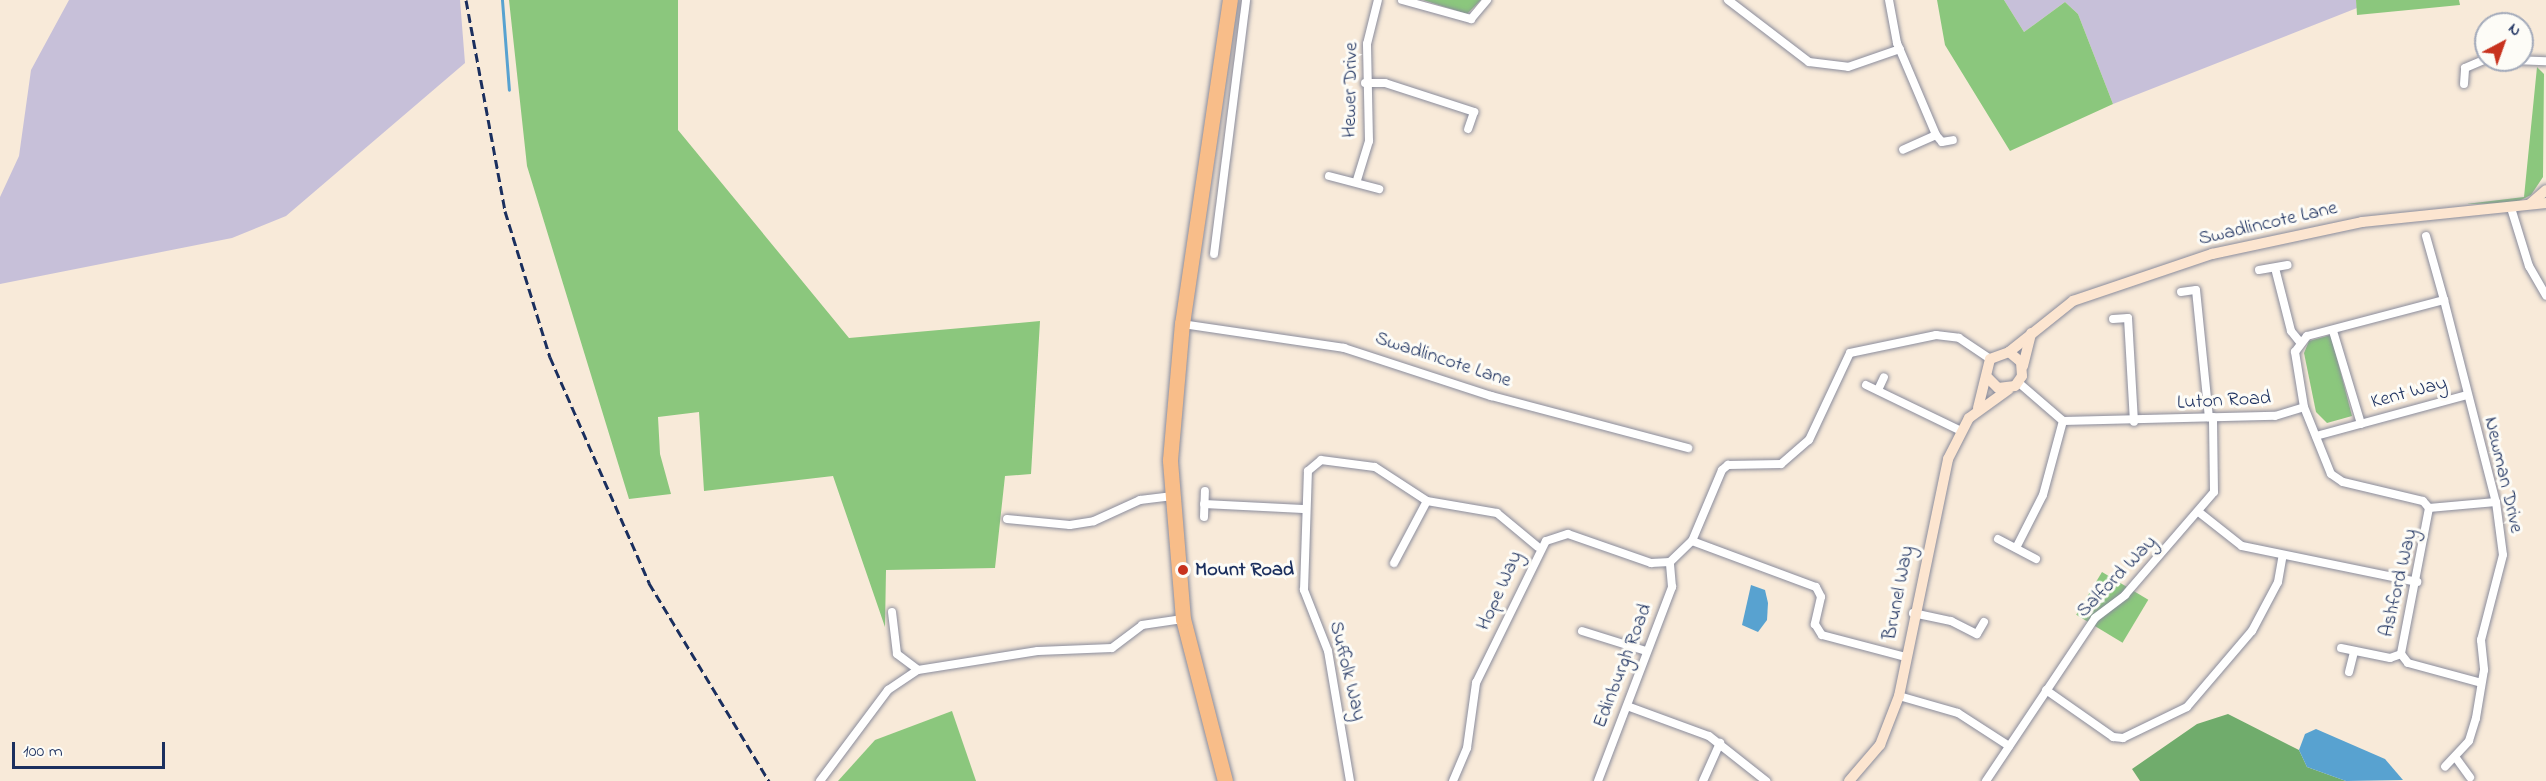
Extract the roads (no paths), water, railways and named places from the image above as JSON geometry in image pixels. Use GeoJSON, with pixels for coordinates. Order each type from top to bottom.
{"type":"FeatureCollection","features":[{"type":"Feature","properties":{"kind":"highway"},"geometry":{"type":"LineString","coordinates":[[1225,781],[1183,619],[1171,496],[1171,432],[1182,324],[1212,105],[1230,0]]}},
{"type":"Feature","properties":{"kind":"street"},"geometry":{"type":"LineString","coordinates":[[1214,254],[1246,0]]}},
{"type":"Feature","properties":{"kind":"street","name":"Hewer Drive"},"geometry":{"type":"LineString","coordinates":[[1357,180],[1369,141],[1365,83],[1378,0]]}},
{"type":"Feature","properties":{"kind":"street"},"geometry":{"type":"LineString","coordinates":[[1402,0],[1471,19],[1487,0]]}},
{"type":"Feature","properties":{"kind":"street"},"geometry":{"type":"LineString","coordinates":[[1728,0],[1809,62],[1848,67],[1900,49]]}},
{"type":"Feature","properties":{"kind":"street"},"geometry":{"type":"LineString","coordinates":[[1889,0],[1900,49],[1935,135],[1942,141],[1953,140]]}},
{"type":"Feature","properties":{"kind":"street"},"geometry":{"type":"LineString","coordinates":[[2464,84],[2465,68],[2474,64]]}},
{"type":"Feature","properties":{"kind":"street"},"geometry":{"type":"LineString","coordinates":[[1365,83],[1385,83],[1474,112],[1468,129]]}},
{"type":"Feature","properties":{"kind":"street"},"geometry":{"type":"LineString","coordinates":[[1212,105],[1231,108]]}},
{"type":"Feature","properties":{"kind":"street"},"geometry":{"type":"LineString","coordinates":[[1903,150],[1935,135]]}},
{"type":"Feature","properties":{"kind":"street"},"geometry":{"type":"LineString","coordinates":[[1329,176],[1357,180],[1379,189]]}},
{"type":"Feature","properties":{"kind":"street","name":"Swadlincote Lane"},"geometry":{"type":"LineString","coordinates":[[2530,204],[2546,190]]}},
{"type":"Feature","properties":{"kind":"street","name":"Swadlincote Lane"},"geometry":{"type":"LineString","coordinates":[[2009,352],[2073,302],[2212,254],[2362,222],[2546,203]]}},
{"type":"Feature","properties":{"kind":"street"},"geometry":{"type":"LineString","coordinates":[[2511,208],[2529,266],[2546,295]]}},
{"type":"Feature","properties":{"kind":"street","name":"Newman Drive"},"geometry":{"type":"LineString","coordinates":[[2426,236],[2496,502],[2503,555],[2483,628],[2484,670],[2478,681],[2476,718],[2456,758],[2445,767]]}},
{"type":"Feature","properties":{"kind":"street"},"geometry":{"type":"LineString","coordinates":[[2259,270],[2288,265]]}},
{"type":"Feature","properties":{"kind":"street"},"geometry":{"type":"LineString","coordinates":[[2275,268],[2291,331],[2300,342]]}},
{"type":"Feature","properties":{"kind":"street","name":"Salford Way"},"geometry":{"type":"LineString","coordinates":[[1986,781],[2095,618],[2125,595],[2200,513],[2214,492],[2211,417],[2196,290],[2181,292]]}},
{"type":"Feature","properties":{"kind":"street"},"geometry":{"type":"LineString","coordinates":[[2444,300],[2300,342],[2295,352],[2304,407],[2316,436],[2323,463],[2343,482],[2423,501],[2429,508],[2496,502]]}},
{"type":"Feature","properties":{"kind":"street"},"geometry":{"type":"LineString","coordinates":[[2113,319],[2128,318],[2134,422]]}},
{"type":"Feature","properties":{"kind":"street","name":"Swadlincote Lane"},"geometry":{"type":"LineString","coordinates":[[1182,324],[1344,348],[1491,396],[1688,448]]}},
{"type":"Feature","properties":{"kind":"street","name":"Kent Way"},"geometry":{"type":"LineString","coordinates":[[2333,331],[2361,424]]}},
{"type":"Feature","properties":{"kind":"street"},"geometry":{"type":"LineString","coordinates":[[1990,359],[1988,378],[2008,389],[2019,383],[2031,333]]}},
{"type":"Feature","properties":{"kind":"street"},"geometry":{"type":"LineString","coordinates":[[1670,562],[1692,542],[1716,478],[1728,465],[1781,464],[1794,457],[1809,440],[1844,361],[1860,347],[1936,335],[1959,338],[1990,359]]}},
{"type":"Feature","properties":{"kind":"street"},"geometry":{"type":"LineString","coordinates":[[1990,359],[2009,352],[2023,366]]}},
{"type":"Feature","properties":{"kind":"street"},"geometry":{"type":"LineString","coordinates":[[1878,390],[1884,377]]}},
{"type":"Feature","properties":{"kind":"street","name":"Brunel Way"},"geometry":{"type":"LineString","coordinates":[[1849,781],[1880,745],[1899,696],[1912,613],[1948,459],[1961,431],[1978,408],[1988,378]]}},
{"type":"Feature","properties":{"kind":"street"},"geometry":{"type":"LineString","coordinates":[[2016,548],[2043,495],[2063,421],[2019,383]]}},
{"type":"Feature","properties":{"kind":"street"},"geometry":{"type":"LineString","coordinates":[[1866,385],[1961,431]]}},
{"type":"Feature","properties":{"kind":"street","name":"Brunel Way"},"geometry":{"type":"LineString","coordinates":[[1978,408],[2008,389]]}},
{"type":"Feature","properties":{"kind":"street","name":"Kent Way"},"geometry":{"type":"LineString","coordinates":[[2316,436],[2467,395]]}},
{"type":"Feature","properties":{"kind":"street","name":"Luton Road"},"geometry":{"type":"LineString","coordinates":[[2063,421],[2134,422],[2275,416],[2304,407]]}},
{"type":"Feature","properties":{"kind":"street","name":"Suffolk Way"},"geometry":{"type":"LineString","coordinates":[[1350,781],[1328,651],[1304,590],[1303,509],[1308,471],[1321,460],[1375,467],[1427,501],[1497,513],[1538,547]]}},
{"type":"Feature","properties":{"kind":"street"},"geometry":{"type":"LineString","coordinates":[[1204,517],[1205,491]]}},
{"type":"Feature","properties":{"kind":"street"},"geometry":{"type":"LineString","coordinates":[[1006,519],[1070,525],[1094,521],[1140,501],[1171,496]]}},
{"type":"Feature","properties":{"kind":"street"},"geometry":{"type":"LineString","coordinates":[[1394,562],[1427,501]]}},
{"type":"Feature","properties":{"kind":"street"},"geometry":{"type":"LineString","coordinates":[[1204,504],[1303,509]]}},
{"type":"Feature","properties":{"kind":"street","name":"Ashford Way"},"geometry":{"type":"LineString","coordinates":[[2429,508],[2401,654],[2408,663],[2478,681]]}},
{"type":"Feature","properties":{"kind":"street"},"geometry":{"type":"LineString","coordinates":[[2200,513],[2241,546],[2416,582]]}},
{"type":"Feature","properties":{"kind":"street","name":"Hope Way"},"geometry":{"type":"LineString","coordinates":[[1453,781],[1467,748],[1476,682],[1538,547],[1568,534],[1651,563],[1670,562]]}},
{"type":"Feature","properties":{"kind":"street"},"geometry":{"type":"LineString","coordinates":[[1998,539],[2036,559]]}},
{"type":"Feature","properties":{"kind":"street"},"geometry":{"type":"LineString","coordinates":[[1692,542],[1816,587],[1821,597],[1815,624],[1822,635],[1905,657]]}},
{"type":"Feature","properties":{"kind":"street"},"geometry":{"type":"LineString","coordinates":[[2046,690],[2113,737],[2123,738],[2187,707],[2252,631],[2278,582],[2283,555]]}},
{"type":"Feature","properties":{"kind":"street","name":"Edinburgh Road"},"geometry":{"type":"LineString","coordinates":[[1598,781],[1672,586],[1670,562]]}},
{"type":"Feature","properties":{"kind":"street"},"geometry":{"type":"LineString","coordinates":[[892,612],[897,654],[918,670]]}},
{"type":"Feature","properties":{"kind":"street"},"geometry":{"type":"LineString","coordinates":[[1912,613],[1951,621],[1977,634],[1984,622]]}},
{"type":"Feature","properties":{"kind":"street"},"geometry":{"type":"LineString","coordinates":[[820,781],[888,690],[918,670],[1038,651],[1112,648],[1142,624],[1183,619]]}},
{"type":"Feature","properties":{"kind":"street"},"geometry":{"type":"LineString","coordinates":[[1582,631],[1646,651]]}},
{"type":"Feature","properties":{"kind":"street"},"geometry":{"type":"LineString","coordinates":[[2341,648],[2390,658],[2401,654]]}},
{"type":"Feature","properties":{"kind":"street"},"geometry":{"type":"LineString","coordinates":[[2349,672],[2355,652]]}},
{"type":"Feature","properties":{"kind":"street"},"geometry":{"type":"LineString","coordinates":[[1899,696],[1958,713],[2009,746]]}},
{"type":"Feature","properties":{"kind":"street"},"geometry":{"type":"LineString","coordinates":[[1627,706],[1720,743],[1766,781]]}},
{"type":"Feature","properties":{"kind":"street"},"geometry":{"type":"LineString","coordinates":[[1703,781],[1720,743]]}},
{"type":"Feature","properties":{"kind":"street"},"geometry":{"type":"LineString","coordinates":[[2456,758],[2470,777]]}},
{"type":"Feature","properties":{"kind":"water"},"geometry":{"type":"Polygon","coordinates":[[[1751,585],[1765,590],[1768,603],[1767,620],[1758,632],[1742,625],[1751,585]]]}},
{"type":"Feature","properties":{"kind":"water"},"geometry":{"type":"Polygon","coordinates":[[[2316,729],[2385,759],[2403,780],[2346,781],[2307,767],[2299,750],[2305,734],[2316,729]]]}},
{"type":"Feature","properties":{"kind":"waterway"},"geometry":{"type":"LineString","coordinates":[[502,0],[509,90]]}},
{"type":"Feature","properties":{"kind":"railway"},"geometry":{"type":"LineString","coordinates":[[466,0],[505,211],[550,357],[649,583],[769,781]]}},
{"type":"Feature","properties":{"kind":"place","name":"Mount Road"},"geometry":{"type":"Point","coordinates":[1183,570]}}]}
